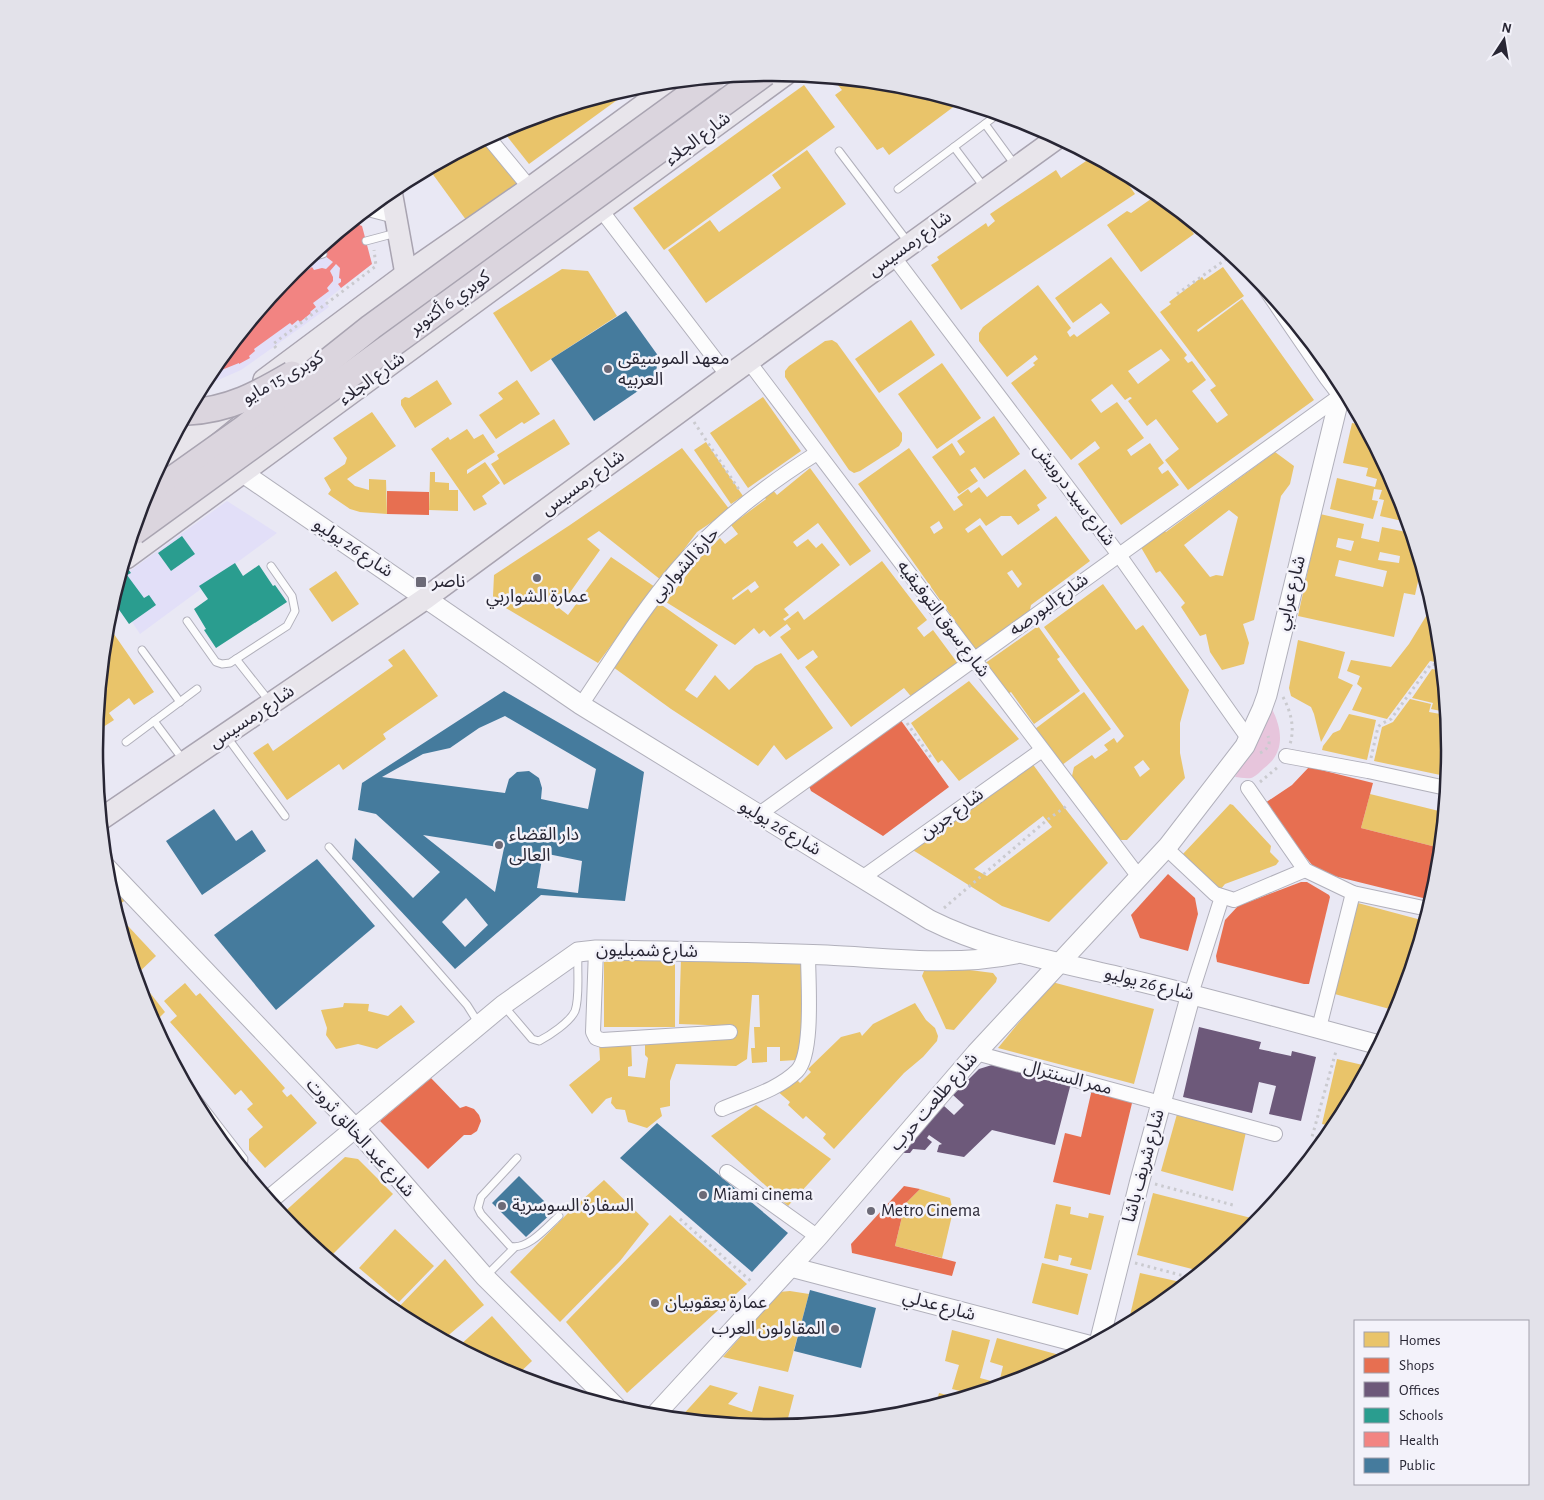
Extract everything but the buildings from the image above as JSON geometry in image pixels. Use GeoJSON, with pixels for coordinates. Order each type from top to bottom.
{"type":"FeatureCollection","features":[{"type":"Feature","properties":{"kind":"highway","name":"كوبري 6 أكتوبر"},"geometry":{"type":"LineString","coordinates":[[142,526],[753,82]]}},
{"type":"Feature","properties":{"kind":"highway","name":"كوبري 6 أكتوبر"},"geometry":{"type":"LineString","coordinates":[[155,491],[243,429],[371,327],[704,85]]}},
{"type":"Feature","properties":{"kind":"highway","name":"كوبرى 15 مايو"},"geometry":{"type":"LineString","coordinates":[[196,411],[233,405],[257,394],[371,327]]}},
{"type":"Feature","properties":{"kind":"main road","name":"شارع الجلاء"},"geometry":{"type":"LineString","coordinates":[[134,552],[776,81]]}},
{"type":"Feature","properties":{"kind":"main road"},"geometry":{"type":"LineString","coordinates":[[173,452],[242,396],[406,274],[530,188],[663,91]]}},
{"type":"Feature","properties":{"kind":"main road","name":"شارع رمسيس"},"geometry":{"type":"LineString","coordinates":[[107,815],[426,598],[1051,142]]}},
{"type":"Feature","properties":{"kind":"main road"},"geometry":{"type":"LineString","coordinates":[[393,199],[406,274]]}},
{"type":"Feature","properties":{"kind":"main road"},"geometry":{"type":"LineString","coordinates":[[201,403],[242,396]]}},
{"type":"Feature","properties":{"kind":"street"},"geometry":{"type":"LineString","coordinates":[[493,143],[530,188]]}},
{"type":"Feature","properties":{"kind":"street"},"geometry":{"type":"LineString","coordinates":[[601,210],[728,376]]}},
{"type":"Feature","properties":{"kind":"street"},"geometry":{"type":"LineString","coordinates":[[374,212],[397,224]]}},
{"type":"Feature","properties":{"kind":"street","name":"شارع سيد درويش"},"geometry":{"type":"LineString","coordinates":[[901,250],[1248,738]]}},
{"type":"Feature","properties":{"kind":"street","name":"شارع سوق التوفيقيه"},"geometry":{"type":"LineString","coordinates":[[749,362],[1138,877]]}},
{"type":"Feature","properties":{"kind":"street","name":"شارع البورصه"},"geometry":{"type":"LineString","coordinates":[[758,815],[1340,397]]}},
{"type":"Feature","properties":{"kind":"street","name":"شارع عرابي"},"geometry":{"type":"LineString","coordinates":[[1214,787],[1235,760],[1262,709],[1342,401]]}},
{"type":"Feature","properties":{"kind":"street","name":"حارة الشواربى"},"geometry":{"type":"LineString","coordinates":[[581,705],[648,605],[678,567],[711,533],[747,501],[817,453]]}},
{"type":"Feature","properties":{"kind":"street","name":"شارع 26 يوليو"},"geometry":{"type":"LineString","coordinates":[[243,473],[581,705],[930,920],[975,940],[1022,953],[1191,994],[1374,1043]]}},
{"type":"Feature","properties":{"kind":"street","name":"شارع جرين"},"geometry":{"type":"LineString","coordinates":[[862,878],[1042,750]]}},
{"type":"Feature","properties":{"kind":"street"},"geometry":{"type":"LineString","coordinates":[[1286,756],[1439,787]]}},
{"type":"Feature","properties":{"kind":"street","name":"شارع طلعت حرب"},"geometry":{"type":"LineString","coordinates":[[660,1409],[818,1237],[976,1053],[1166,848],[1214,787]]}},
{"type":"Feature","properties":{"kind":"street"},"geometry":{"type":"LineString","coordinates":[[1248,788],[1304,870],[1353,893],[1421,908]]}},
{"type":"Feature","properties":{"kind":"street"},"geometry":{"type":"LineString","coordinates":[[1166,848],[1215,894],[1234,900],[1304,870]]}},
{"type":"Feature","properties":{"kind":"street","name":"شارع عبد الخالق ثروت"},"geometry":{"type":"LineString","coordinates":[[116,877],[355,1128],[485,1278],[607,1398]]}},
{"type":"Feature","properties":{"kind":"street"},"geometry":{"type":"LineString","coordinates":[[1319,1028],[1353,893]]}},
{"type":"Feature","properties":{"kind":"street"},"geometry":{"type":"LineString","coordinates":[[1191,994],[1222,897]]}},
{"type":"Feature","properties":{"kind":"street"},"geometry":{"type":"LineString","coordinates":[[587,951],[593,1032],[596,1038],[602,1040],[730,1032]]}},
{"type":"Feature","properties":{"kind":"street","name":"شارع شمبليون"},"geometry":{"type":"LineString","coordinates":[[271,1194],[355,1128],[503,1005],[587,951],[808,954],[952,961],[992,959],[1022,953]]}},
{"type":"Feature","properties":{"kind":"street"},"geometry":{"type":"LineString","coordinates":[[722,1108],[775,1087],[798,1070],[806,1054],[808,1038],[808,954]]}},
{"type":"Feature","properties":{"kind":"street","name":"شارع شريف باشا"},"geometry":{"type":"LineString","coordinates":[[1102,1331],[1140,1180],[1191,994]]}},
{"type":"Feature","properties":{"kind":"street","name":"ممر السنترال"},"geometry":{"type":"LineString","coordinates":[[976,1053],[1275,1134]]}},
{"type":"Feature","properties":{"kind":"street"},"geometry":{"type":"LineString","coordinates":[[727,1172],[818,1237]]}},
{"type":"Feature","properties":{"kind":"street","name":"شارع عدلي"},"geometry":{"type":"LineString","coordinates":[[790,1267],[1079,1344]]}},
{"type":"Feature","properties":{"kind":"lane"},"geometry":{"type":"LineString","coordinates":[[898,189],[992,119]]}},
{"type":"Feature","properties":{"kind":"lane"},"geometry":{"type":"LineString","coordinates":[[985,124],[1016,167]]}},
{"type":"Feature","properties":{"kind":"lane"},"geometry":{"type":"LineString","coordinates":[[954,147],[986,189]]}},
{"type":"Feature","properties":{"kind":"lane"},"geometry":{"type":"LineString","coordinates":[[839,151],[901,250]]}},
{"type":"Feature","properties":{"kind":"lane"},"geometry":{"type":"LineString","coordinates":[[369,240],[397,224]]}},
{"type":"Feature","properties":{"kind":"lane"},"geometry":{"type":"LineString","coordinates":[[187,621],[216,662],[222,664],[230,663],[287,626],[296,611],[292,596],[270,566]]}},
{"type":"Feature","properties":{"kind":"lane"},"geometry":{"type":"LineString","coordinates":[[142,650],[180,702]]}},
{"type":"Feature","properties":{"kind":"lane"},"geometry":{"type":"LineString","coordinates":[[236,659],[271,704]]}},
{"type":"Feature","properties":{"kind":"lane"},"geometry":{"type":"LineString","coordinates":[[126,742],[197,689]]}},
{"type":"Feature","properties":{"kind":"lane"},"geometry":{"type":"LineString","coordinates":[[154,721],[185,762]]}},
{"type":"Feature","properties":{"kind":"lane"},"geometry":{"type":"LineString","coordinates":[[225,735],[285,816]]}},
{"type":"Feature","properties":{"kind":"lane"},"geometry":{"type":"LineString","coordinates":[[329,847],[468,1005],[479,1024]]}},
{"type":"Feature","properties":{"kind":"lane"},"geometry":{"type":"LineString","coordinates":[[503,1005],[532,1039],[539,1041],[547,1037],[571,1018],[575,1011],[587,951]]}},
{"type":"Feature","properties":{"kind":"lane"},"geometry":{"type":"LineString","coordinates":[[222,1131],[244,1161]]}},
{"type":"Feature","properties":{"kind":"lane"},"geometry":{"type":"LineString","coordinates":[[514,1248],[481,1214],[478,1208],[481,1197],[517,1158]]}},
{"type":"Feature","properties":{"kind":"lane"},"geometry":{"type":"LineString","coordinates":[[485,1278],[514,1248],[525,1245],[559,1216]]}},
{"type":"Feature","properties":{"kind":"path"},"geometry":{"type":"LineString","coordinates":[[287,363],[273,344],[376,266],[369,240]]}},
{"type":"Feature","properties":{"kind":"path"},"geometry":{"type":"LineString","coordinates":[[1177,294],[1226,259]]}},
{"type":"Feature","properties":{"kind":"path"},"geometry":{"type":"LineString","coordinates":[[685,409],[747,501]]}},
{"type":"Feature","properties":{"kind":"path"},"geometry":{"type":"LineString","coordinates":[[1368,771],[1378,727],[1391,720],[1431,664],[1435,664]]}},
{"type":"Feature","properties":{"kind":"path"},"geometry":{"type":"LineString","coordinates":[[1248,788],[1264,781],[1276,770],[1286,756],[1291,740],[1292,724],[1289,708],[1281,694],[1269,681]]}},
{"type":"Feature","properties":{"kind":"path"},"geometry":{"type":"LineString","coordinates":[[899,712],[932,759]]}},
{"type":"Feature","properties":{"kind":"path"},"geometry":{"type":"LineString","coordinates":[[930,920],[1047,820],[1079,798]]}},
{"type":"Feature","properties":{"kind":"path"},"geometry":{"type":"LineString","coordinates":[[1316,1138],[1312,1137],[1341,1034]]}},
{"type":"Feature","properties":{"kind":"path"},"geometry":{"type":"LineString","coordinates":[[1140,1180],[1233,1205]]}},
{"type":"Feature","properties":{"kind":"path"},"geometry":{"type":"LineString","coordinates":[[680,1219],[766,1295]]}},
{"type":"Feature","properties":{"kind":"path"},"geometry":{"type":"LineString","coordinates":[[1120,1258],[1185,1276]]}},
{"type":"Feature","properties":{"kind":"shaded area"},"geometry":{"type":"Polygon","coordinates":[[[358,225],[362,226],[372,264],[325,301],[329,307],[241,370],[214,381],[241,343],[299,277],[358,225]]]}},
{"type":"Feature","properties":{"kind":"shaded area"},"geometry":{"type":"Polygon","coordinates":[[[227,501],[277,533],[140,634],[120,604],[127,573],[227,501]]]}},
{"type":"Feature","properties":{"kind":"shaded area"},"geometry":{"type":"Polygon","coordinates":[[[1272,709],[1280,733],[1280,741],[1275,756],[1270,763],[1253,777],[1235,777],[1272,709]]]}},
{"type":"Feature","properties":{"kind":"place","name":"معهد الموسيقى العربيه"},"geometry":{"type":"Point","coordinates":[608,369]}},
{"type":"Feature","properties":{"kind":"place","name":"عمارة الشواربي"},"geometry":{"type":"Point","coordinates":[537,578]}},
{"type":"Feature","properties":{"kind":"place","name":"ناصر"},"geometry":{"type":"Point","coordinates":[421,582]}},
{"type":"Feature","properties":{"kind":"place","name":"دار القضاء العالى"},"geometry":{"type":"Point","coordinates":[499,845]}},
{"type":"Feature","properties":{"kind":"place","name":"Miami cinema"},"geometry":{"type":"Point","coordinates":[703,1195]}},
{"type":"Feature","properties":{"kind":"place","name":"السفارة السوسرية"},"geometry":{"type":"Point","coordinates":[502,1206]}},
{"type":"Feature","properties":{"kind":"place","name":"Metro Cinema"},"geometry":{"type":"Point","coordinates":[871,1211]}},
{"type":"Feature","properties":{"kind":"place","name":"عمارة يعقوبيان"},"geometry":{"type":"Point","coordinates":[655,1303]}},
{"type":"Feature","properties":{"kind":"place","name":"المقاولون العرب"},"geometry":{"type":"Point","coordinates":[835,1329]}}]}
